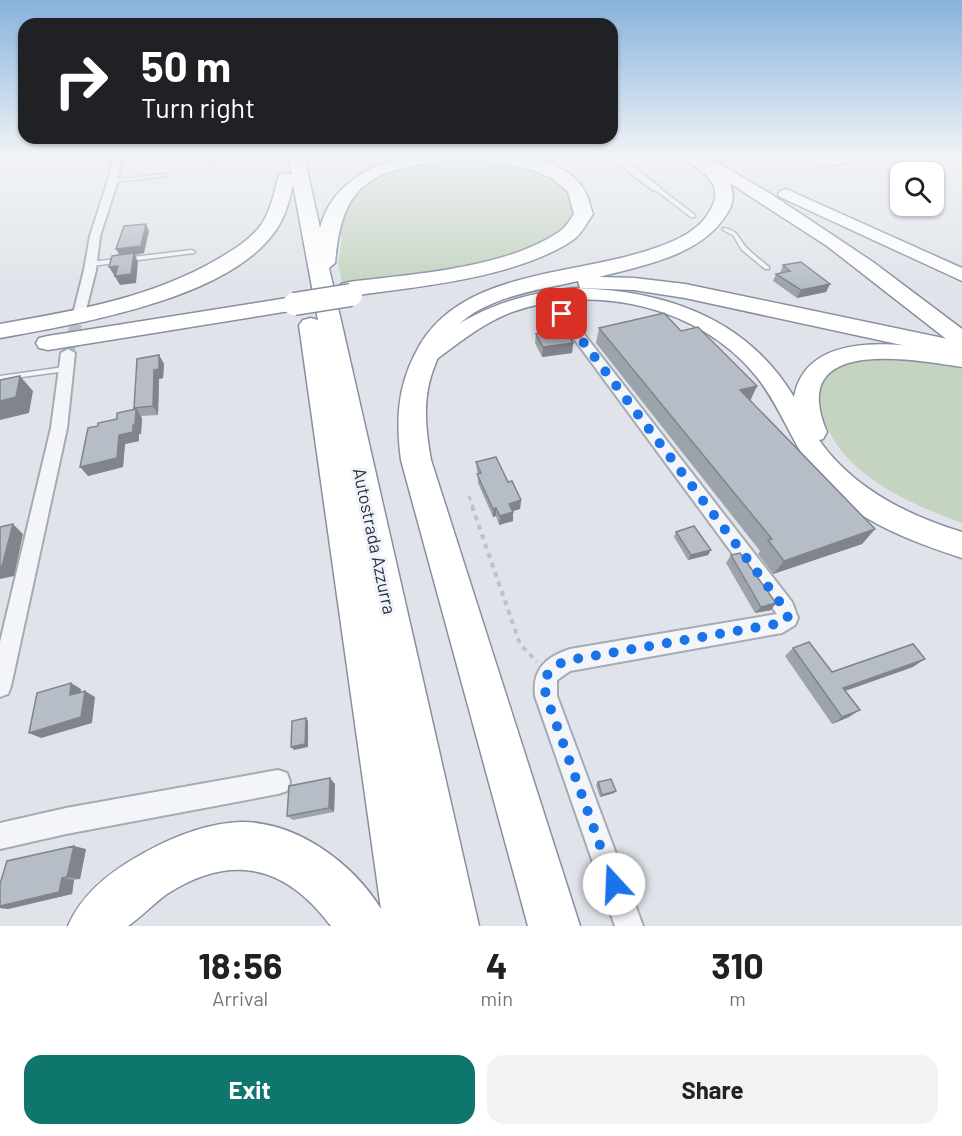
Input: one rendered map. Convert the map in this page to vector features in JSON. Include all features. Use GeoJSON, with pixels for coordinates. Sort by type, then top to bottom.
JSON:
{"type":"FeatureCollection","features":[{"type":"Feature","properties":{"kind":"highway"},"geometry":{"type":"LineString","coordinates":[[0,344],[70,319],[119,308],[164,293],[221,266],[251,247],[268,229],[278,210],[280,199]]}},
{"type":"Feature","properties":{"kind":"highway","name":"Autostrada Azzurra"},"geometry":{"type":"LineString","coordinates":[[294,199],[409,926]]}},
{"type":"Feature","properties":{"kind":"highway","name":"Autostrada Azzurra"},"geometry":{"type":"LineString","coordinates":[[297,199],[322,294],[453,926]]}},
{"type":"Feature","properties":{"kind":"highway"},"geometry":{"type":"LineString","coordinates":[[322,294],[333,215],[344,199]]}},
{"type":"Feature","properties":{"kind":"highway"},"geometry":{"type":"LineString","coordinates":[[0,344],[322,294],[510,261],[553,246],[574,230],[582,214],[580,199]]}},
{"type":"Feature","properties":{"kind":"highway"},"geometry":{"type":"LineString","coordinates":[[0,344],[62,352],[322,294],[483,274],[524,266],[561,252],[581,240],[594,222],[596,206],[593,199]]}},
{"type":"Feature","properties":{"kind":"highway"},"geometry":{"type":"LineString","coordinates":[[426,356],[478,320],[509,306],[589,285],[687,244],[710,227],[723,204],[723,199]]}},
{"type":"Feature","properties":{"kind":"highway"},"geometry":{"type":"LineString","coordinates":[[766,199],[805,223],[911,299],[962,340]]}},
{"type":"Feature","properties":{"kind":"highway"},"geometry":{"type":"LineString","coordinates":[[778,199],[899,279],[962,326]]}},
{"type":"Feature","properties":{"kind":"highway"},"geometry":{"type":"LineString","coordinates":[[802,199],[962,275]]}},
{"type":"Feature","properties":{"kind":"highway"},"geometry":{"type":"LineString","coordinates":[[554,926],[416,460],[411,431],[413,389],[430,343],[440,330],[472,305],[506,291],[634,284],[686,291],[962,350]]}},
{"type":"Feature","properties":{"kind":"highway"},"geometry":{"type":"LineString","coordinates":[[589,285],[667,307],[694,318],[725,337],[746,352],[777,386],[811,449],[838,480],[870,504],[900,521],[925,533],[962,545]]}},
{"type":"Feature","properties":{"kind":"highway"},"geometry":{"type":"LineString","coordinates":[[426,356],[452,329],[487,309],[517,298],[589,285],[640,289],[693,298],[962,359]]}},
{"type":"Feature","properties":{"kind":"highway"},"geometry":{"type":"LineString","coordinates":[[962,359],[894,351],[862,352],[838,358],[819,369],[813,376],[805,404],[813,432],[831,458],[844,471],[870,491],[909,514],[962,533]]}},
{"type":"Feature","properties":{"kind":"highway"},"geometry":{"type":"LineString","coordinates":[[94,926],[122,897],[148,877],[176,861],[238,847],[268,849],[309,870],[337,892],[362,926]]}},
{"type":"Feature","properties":{"kind":"street"},"geometry":{"type":"LineString","coordinates":[[80,310],[95,236],[107,199]]}},
{"type":"Feature","properties":{"kind":"street"},"geometry":{"type":"LineString","coordinates":[[562,314],[785,609],[788,618],[782,623],[570,660],[556,664],[547,672],[544,683],[546,696],[629,926]]}},
{"type":"Feature","properties":{"kind":"street"},"geometry":{"type":"LineString","coordinates":[[0,686],[59,428],[62,352]]}},
{"type":"Feature","properties":{"kind":"street"},"geometry":{"type":"LineString","coordinates":[[0,836],[66,821],[278,782]]}},
{"type":"Feature","properties":{"kind":"lane"},"geometry":{"type":"LineString","coordinates":[[671,199],[693,216]]}},
{"type":"Feature","properties":{"kind":"lane"},"geometry":{"type":"LineString","coordinates":[[725,229],[735,234],[744,249],[767,268]]}},
{"type":"Feature","properties":{"kind":"lane"},"geometry":{"type":"LineString","coordinates":[[91,264],[192,252]]}},
{"type":"Feature","properties":{"kind":"lane"},"geometry":{"type":"LineString","coordinates":[[0,378],[62,352]]}},
{"type":"Feature","properties":{"kind":"path"},"geometry":{"type":"LineString","coordinates":[[469,496],[520,644],[547,672]]}},
{"type":"Feature","properties":{"kind":"green space"},"geometry":{"type":"Polygon","coordinates":[[[353,199],[574,199],[577,208],[564,232],[546,244],[521,254],[426,274],[343,286],[338,263],[342,238],[339,227],[349,203],[353,199]]]}},
{"type":"Feature","properties":{"kind":"green space"},"geometry":{"type":"Polygon","coordinates":[[[910,354],[962,369],[962,523],[916,504],[873,480],[838,446],[826,424],[819,394],[824,378],[832,369],[847,361],[910,354]]]}},
{"type":"Feature","properties":{"kind":"building"},"geometry":{"type":"Polygon","coordinates":[[[146,224],[141,246],[116,249],[124,226],[146,224]]]}},
{"type":"Feature","properties":{"kind":"building"},"geometry":{"type":"Polygon","coordinates":[[[134,253],[131,274],[115,276],[118,266],[109,267],[112,256],[134,253]]]}},
{"type":"Feature","properties":{"kind":"building"},"geometry":{"type":"Polygon","coordinates":[[[801,262],[830,284],[801,290],[776,274],[790,271],[783,265],[801,262]]]}},
{"type":"Feature","properties":{"kind":"building"},"geometry":{"type":"Polygon","coordinates":[[[664,313],[681,331],[698,327],[757,386],[740,390],[875,529],[784,561],[768,540],[772,539],[599,328],[664,313]]]}},
{"type":"Feature","properties":{"kind":"building"},"geometry":{"type":"Polygon","coordinates":[[[567,331],[573,343],[543,347],[536,334],[567,331]]]}},
{"type":"Feature","properties":{"kind":"building"},"geometry":{"type":"Polygon","coordinates":[[[159,355],[159,369],[154,370],[153,406],[134,408],[137,359],[159,355]]]}},
{"type":"Feature","properties":{"kind":"building"},"geometry":{"type":"Polygon","coordinates":[[[20,376],[16,397],[0,401],[0,380],[20,376]]]}},
{"type":"Feature","properties":{"kind":"building"},"geometry":{"type":"Polygon","coordinates":[[[136,409],[133,432],[119,435],[117,458],[80,467],[88,428],[98,426],[98,423],[117,419],[117,413],[136,409]]]}},
{"type":"Feature","properties":{"kind":"building"},"geometry":{"type":"Polygon","coordinates":[[[496,457],[508,482],[512,481],[521,500],[509,504],[513,512],[500,516],[496,508],[493,509],[477,474],[481,473],[476,462],[496,457]]]}},
{"type":"Feature","properties":{"kind":"building"},"geometry":{"type":"Polygon","coordinates":[[[13,524],[2,566],[0,567],[0,527],[13,524]]]}},
{"type":"Feature","properties":{"kind":"building"},"geometry":{"type":"Polygon","coordinates":[[[694,526],[711,550],[691,555],[676,532],[694,526]]]}},
{"type":"Feature","properties":{"kind":"building"},"geometry":{"type":"Polygon","coordinates":[[[740,553],[776,603],[761,607],[731,555],[740,553]]]}},
{"type":"Feature","properties":{"kind":"building"},"geometry":{"type":"Polygon","coordinates":[[[809,642],[832,672],[913,644],[925,659],[843,688],[860,710],[842,717],[793,648],[809,642]]]}},
{"type":"Feature","properties":{"kind":"building"},"geometry":{"type":"Polygon","coordinates":[[[71,683],[70,695],[85,691],[81,717],[29,733],[37,693],[71,683]]]}},
{"type":"Feature","properties":{"kind":"building"},"geometry":{"type":"Polygon","coordinates":[[[306,718],[305,744],[291,747],[292,721],[306,718]]]}},
{"type":"Feature","properties":{"kind":"building"},"geometry":{"type":"Polygon","coordinates":[[[330,778],[329,808],[287,816],[289,786],[330,778]]]}},
{"type":"Feature","properties":{"kind":"building"},"geometry":{"type":"Polygon","coordinates":[[[611,779],[616,791],[602,795],[598,782],[611,779]]]}},
{"type":"Feature","properties":{"kind":"building"},"geometry":{"type":"Polygon","coordinates":[[[74,846],[67,877],[62,878],[59,892],[0,906],[0,884],[7,861],[74,846]]]}},
{"type":"Feature","properties":{"kind":"tunnel"},"geometry":{"type":"LineString","coordinates":[[68,353],[80,310]]}},
{"type":"Feature","properties":{"kind":"route"},"geometry":{"type":"LineString","coordinates":[[562,314],[785,609],[788,618],[782,623],[570,660],[556,664],[547,672],[544,683],[546,696],[614,884]]}}]}
